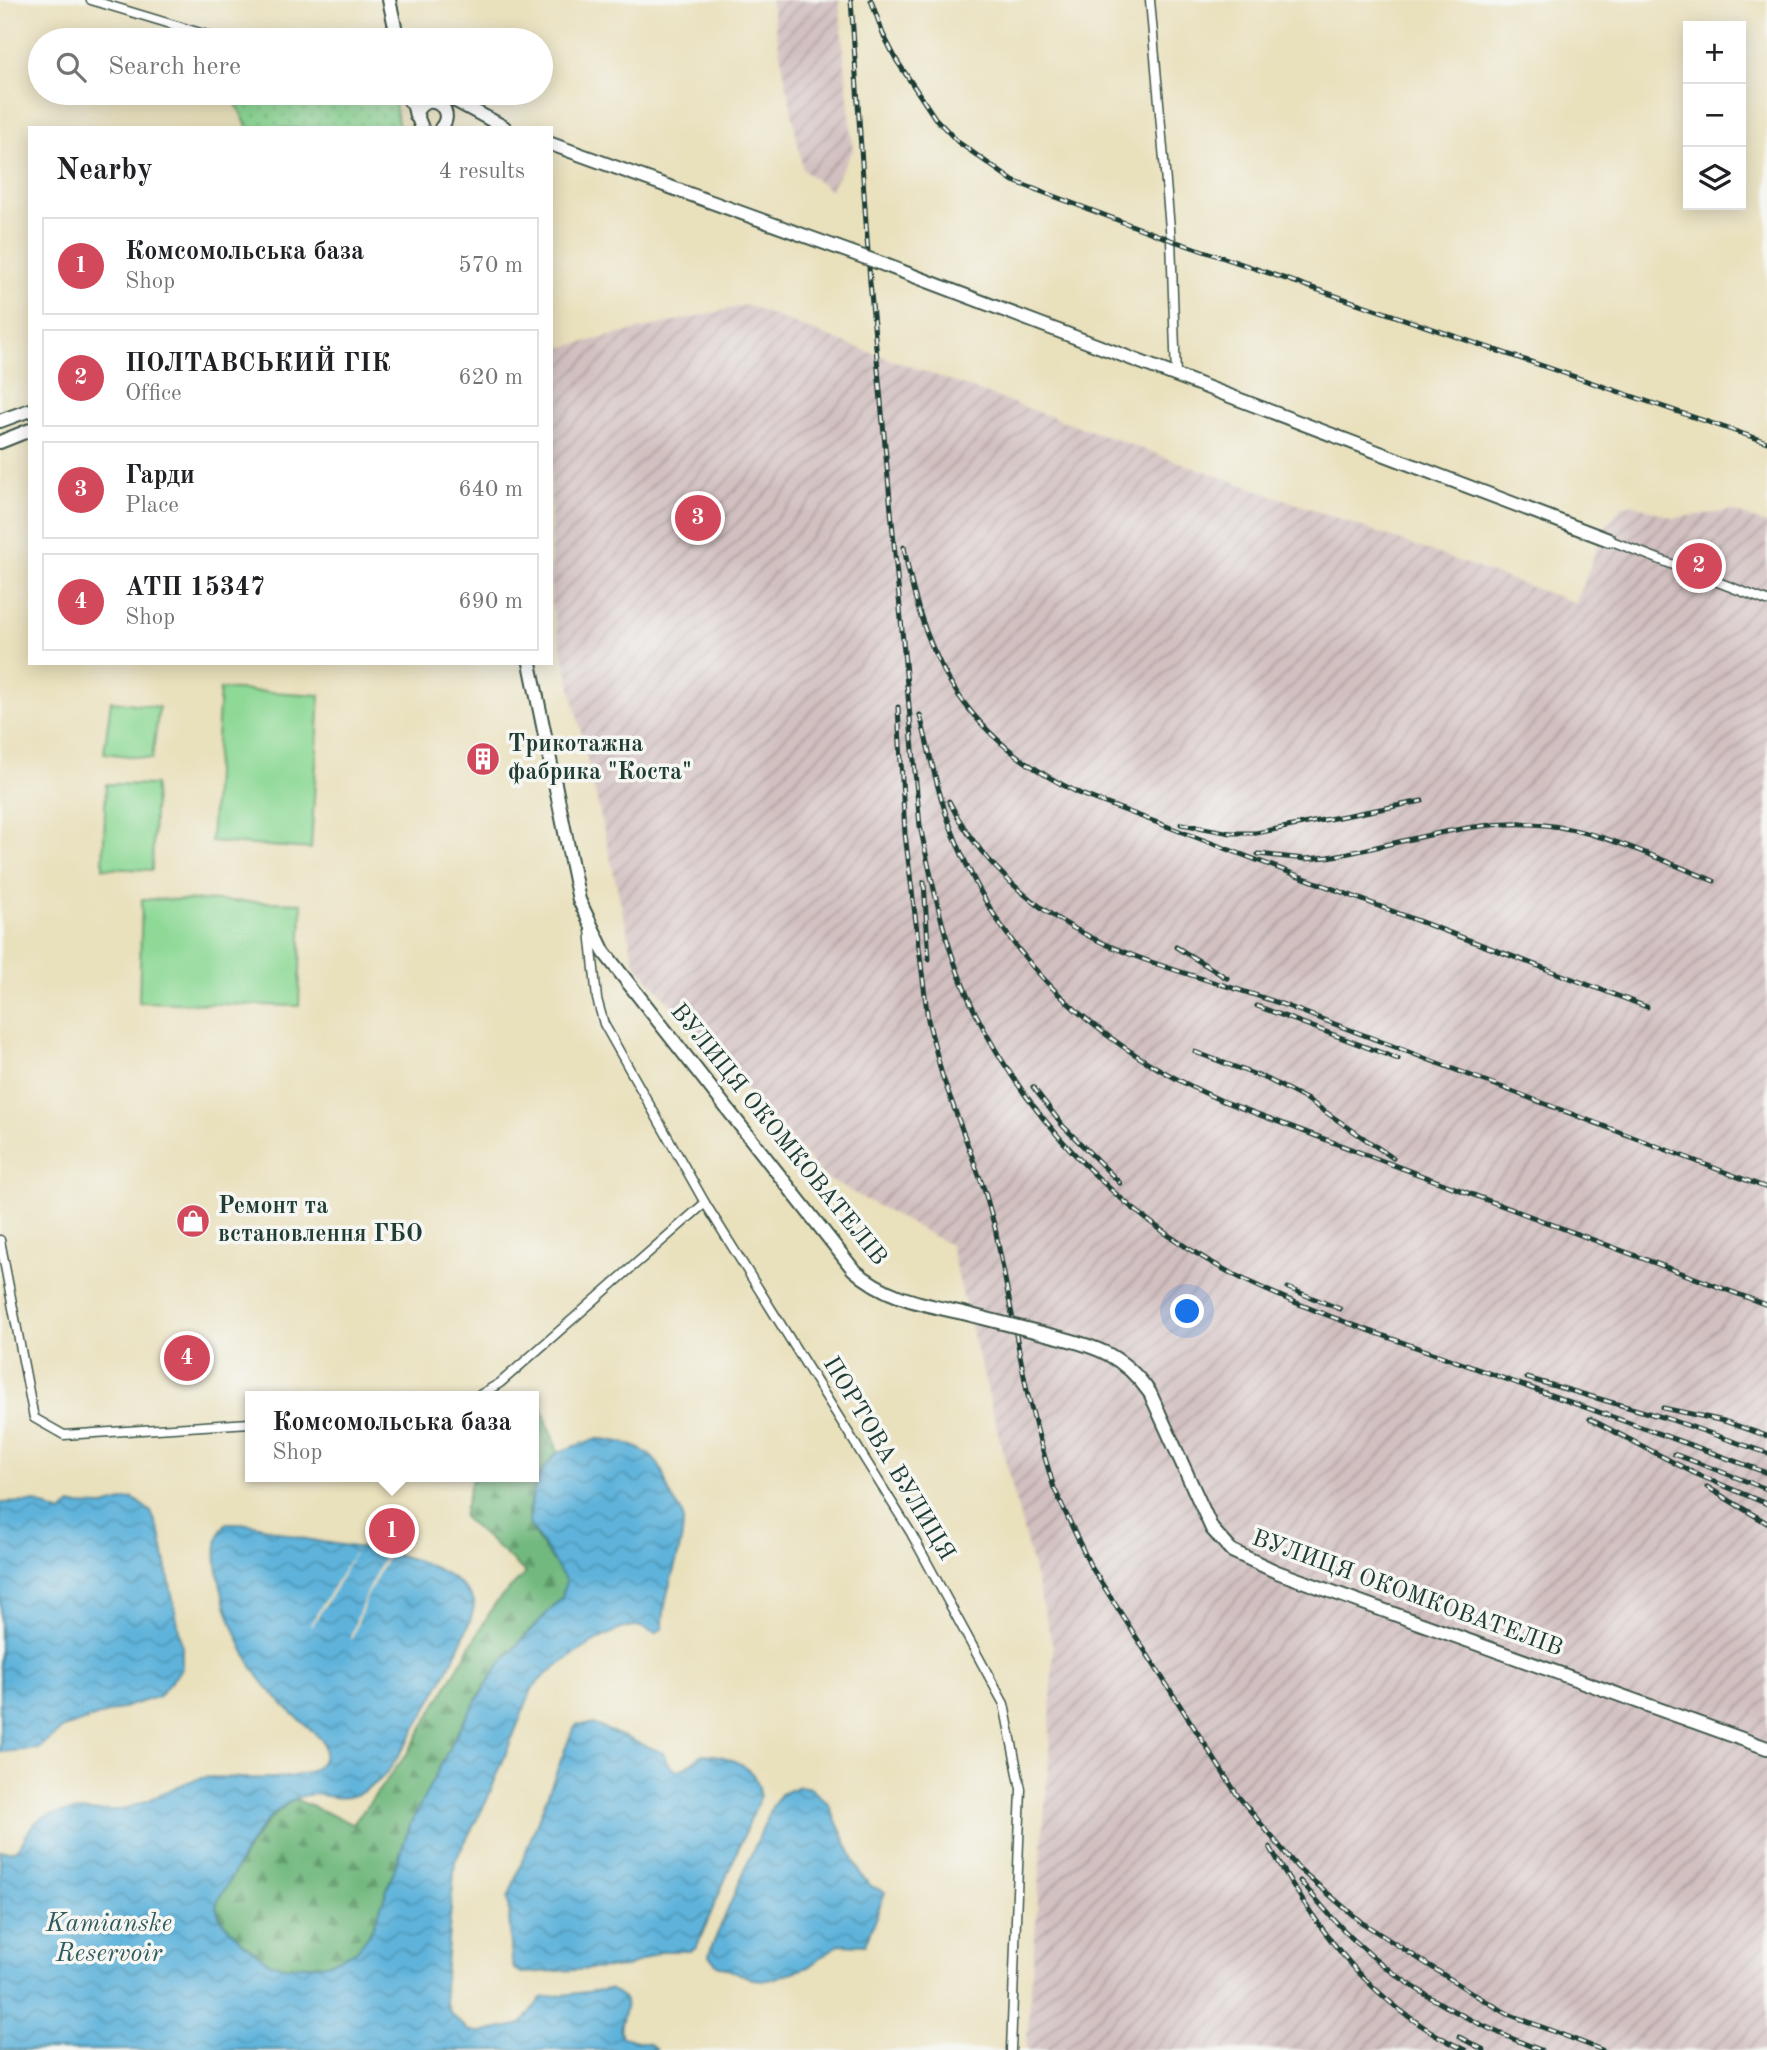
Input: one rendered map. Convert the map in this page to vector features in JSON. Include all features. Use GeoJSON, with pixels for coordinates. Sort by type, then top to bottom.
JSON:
{"type":"FeatureCollection","features":[{"type":"Feature","properties":{"kind":"street"},"geometry":{"type":"LineString","coordinates":[[91,0],[184,28]]}},
{"type":"Feature","properties":{"kind":"street"},"geometry":{"type":"LineString","coordinates":[[389,0],[396,28]]}},
{"type":"Feature","properties":{"kind":"street"},"geometry":{"type":"LineString","coordinates":[[1150,0],[1171,240],[1176,376]]}},
{"type":"Feature","properties":{"kind":"street"},"geometry":{"type":"LineString","coordinates":[[393,16],[398,28]]}},
{"type":"Feature","properties":{"kind":"street"},"geometry":{"type":"LineString","coordinates":[[412,105],[418,122]]}},
{"type":"Feature","properties":{"kind":"street"},"geometry":{"type":"LineString","coordinates":[[418,122],[418,108],[423,105]]}},
{"type":"Feature","properties":{"kind":"street"},"geometry":{"type":"LineString","coordinates":[[441,105],[446,111],[443,126]]}},
{"type":"Feature","properties":{"kind":"street"},"geometry":{"type":"LineString","coordinates":[[453,105],[504,126]]}},
{"type":"Feature","properties":{"kind":"street"},"geometry":{"type":"LineString","coordinates":[[553,145],[859,255],[1767,601]]}},
{"type":"Feature","properties":{"kind":"street"},"geometry":{"type":"LineString","coordinates":[[0,421],[28,411]]}},
{"type":"Feature","properties":{"kind":"street"},"geometry":{"type":"LineString","coordinates":[[0,442],[28,431]]}},
{"type":"Feature","properties":{"kind":"street","name":"ПОРТОВА ВУЛИЦЯ"},"geometry":{"type":"LineString","coordinates":[[530,665],[572,873],[590,927],[597,999],[604,1024],[705,1203],[911,1533],[1004,1704],[1021,1788],[1011,2050]]}},
{"type":"Feature","properties":{"kind":"street","name":"ПОРТОВА ВУЛИЦЯ"},"geometry":{"type":"LineString","coordinates":[[590,927],[622,975]]}},
{"type":"Feature","properties":{"kind":"street","name":"ВУЛИЦЯ ОКОМКОВАТЕЛІВ"},"geometry":{"type":"LineString","coordinates":[[622,975],[853,1269],[867,1282],[899,1298],[1099,1348],[1121,1360],[1137,1375],[1150,1393],[1212,1530],[1232,1551],[1290,1577],[1767,1748]]}},
{"type":"Feature","properties":{"kind":"street"},"geometry":{"type":"LineString","coordinates":[[486,1391],[500,1383],[705,1203]]}},
{"type":"Feature","properties":{"kind":"street"},"geometry":{"type":"LineString","coordinates":[[0,1240],[34,1418],[64,1435],[245,1423]]}},
{"type":"Feature","properties":{"kind":"shaded area"},"geometry":{"type":"Polygon","coordinates":[[[770,0],[839,0],[853,150],[830,190],[803,170],[770,0]]]}},
{"type":"Feature","properties":{"kind":"shaded area"},"geometry":{"type":"Polygon","coordinates":[[[746,305],[850,345],[1576,603],[1605,527],[1623,505],[1632,504],[1674,518],[1731,511],[1767,524],[1767,2050],[1026,2050],[1049,1757],[1053,1646],[950,1245],[824,1177],[635,964],[553,612],[553,350],[746,305]]]}},
{"type":"Feature","properties":{"kind":"green space"},"geometry":{"type":"Polygon","coordinates":[[[237,105],[395,105],[399,126],[247,126],[237,105]]]}},
{"type":"Feature","properties":{"kind":"green space"},"geometry":{"type":"Polygon","coordinates":[[[220,689],[320,695],[311,849],[211,842],[220,689]]]}},
{"type":"Feature","properties":{"kind":"green space"},"geometry":{"type":"Polygon","coordinates":[[[111,701],[159,707],[152,759],[104,753],[111,701]]]}},
{"type":"Feature","properties":{"kind":"green space"},"geometry":{"type":"Polygon","coordinates":[[[106,784],[155,785],[152,870],[103,868],[106,784]]]}},
{"type":"Feature","properties":{"kind":"green space"},"geometry":{"type":"Polygon","coordinates":[[[142,899],[302,903],[299,1006],[139,1002],[142,899]]]}},
{"type":"Feature","properties":{"kind":"green space"},"geometry":{"type":"Polygon","coordinates":[[[539,1400],[558,1452],[539,1478],[539,1400]]]}},
{"type":"Feature","properties":{"kind":"green space"},"geometry":{"type":"Polygon","coordinates":[[[471,1482],[537,1482],[531,1499],[530,1521],[536,1537],[566,1581],[562,1597],[512,1650],[483,1688],[411,1823],[368,1936],[356,1951],[327,1964],[286,1967],[271,1964],[240,1940],[220,1918],[216,1907],[243,1857],[270,1819],[295,1799],[353,1824],[409,1751],[496,1602],[526,1573],[463,1517],[471,1482]]]}},
{"type":"Feature","properties":{"kind":"water","name":"Kamianske Reservoir"},"geometry":{"type":"Polygon","coordinates":[[[595,1439],[612,1440],[646,1452],[664,1475],[668,1490],[682,1515],[682,1536],[666,1600],[663,1628],[656,1633],[635,1626],[611,1633],[564,1661],[532,1689],[487,1800],[455,1861],[445,2001],[450,2013],[469,2031],[479,2033],[522,2024],[541,1998],[609,1989],[619,1994],[626,2005],[620,2030],[622,2037],[649,2044],[656,2050],[0,2050],[0,1851],[15,1849],[35,1822],[51,1815],[122,1809],[202,1778],[277,1778],[298,1775],[314,1769],[323,1758],[323,1741],[270,1690],[255,1671],[239,1640],[218,1574],[219,1536],[227,1523],[259,1526],[295,1537],[373,1550],[420,1562],[441,1571],[460,1584],[474,1601],[472,1614],[453,1660],[409,1739],[385,1775],[358,1794],[338,1797],[312,1794],[291,1801],[278,1810],[252,1840],[219,1898],[216,1907],[220,1918],[240,1940],[271,1964],[286,1967],[327,1964],[356,1951],[368,1936],[411,1823],[461,1725],[500,1664],[562,1597],[566,1581],[529,1523],[533,1492],[542,1470],[558,1452],[595,1439]]]}},
{"type":"Feature","properties":{"kind":"water"},"geometry":{"type":"Polygon","coordinates":[[[133,1498],[151,1512],[160,1533],[182,1645],[182,1668],[159,1696],[63,1728],[38,1749],[0,1752],[0,1503],[34,1502],[61,1513],[71,1505],[104,1506],[133,1498]]]}},
{"type":"Feature","properties":{"kind":"water"},"geometry":{"type":"Polygon","coordinates":[[[578,1724],[593,1724],[663,1753],[667,1763],[675,1770],[685,1768],[702,1754],[732,1760],[741,1764],[755,1777],[760,1797],[697,1946],[690,1951],[662,1951],[627,1967],[521,1973],[514,1969],[512,1961],[508,1898],[573,1729],[578,1724]]]}},
{"type":"Feature","properties":{"kind":"water"},"geometry":{"type":"Polygon","coordinates":[[[800,1786],[810,1788],[828,1803],[861,1875],[871,1886],[885,1892],[865,1945],[839,1944],[808,1967],[769,1980],[753,1979],[717,1965],[709,1956],[771,1809],[780,1794],[800,1786]]]}},
{"type":"Feature","properties":{"kind":"pier"},"geometry":{"type":"Polygon","coordinates":[[[358,1546],[335,1589],[312,1626],[310,1625],[358,1546]]]}},
{"type":"Feature","properties":{"kind":"pier"},"geometry":{"type":"Polygon","coordinates":[[[387,1552],[390,1553],[369,1591],[352,1639],[350,1638],[367,1590],[387,1552]]]}},
{"type":"Feature","properties":{"kind":"railway"},"geometry":{"type":"LineString","coordinates":[[851,0],[870,282],[920,826],[930,874],[956,967],[975,1012],[997,1052],[1050,1127],[1114,1193],[1150,1222],[1227,1271],[1334,1318],[1767,1473]]}},
{"type":"Feature","properties":{"kind":"railway"},"geometry":{"type":"LineString","coordinates":[[871,0],[883,34],[897,61],[935,118],[958,142],[1013,181],[1171,240],[1767,442]]}},
{"type":"Feature","properties":{"kind":"railway"},"geometry":{"type":"LineString","coordinates":[[904,547],[924,628],[958,695],[981,724],[1009,750],[1042,773],[1081,794],[1647,1007]]}},
{"type":"Feature","properties":{"kind":"railway"},"geometry":{"type":"LineString","coordinates":[[898,707],[905,834],[928,1020],[942,1075],[985,1192],[995,1228],[1028,1396],[1040,1441],[1054,1488],[1090,1565],[1238,1796],[1297,1867],[1361,1922],[1477,1996],[1508,2014],[1602,2050]]}},
{"type":"Feature","properties":{"kind":"railway"},"geometry":{"type":"LineString","coordinates":[[920,715],[953,833],[974,879],[998,921],[1027,960],[1059,994],[1094,1025],[1133,1053],[1220,1100],[1767,1305]]}},
{"type":"Feature","properties":{"kind":"railway"},"geometry":{"type":"LineString","coordinates":[[949,801],[969,835],[1009,881],[1039,906],[1082,933],[1139,958],[1287,1006],[1767,1188]]}},
{"type":"Feature","properties":{"kind":"railway"},"geometry":{"type":"LineString","coordinates":[[1181,824],[1231,833],[1256,833],[1422,801]]}},
{"type":"Feature","properties":{"kind":"railway"},"geometry":{"type":"LineString","coordinates":[[1258,854],[1305,859],[1328,857],[1472,827],[1530,824],[1599,836],[1714,881]]}},
{"type":"Feature","properties":{"kind":"railway"},"geometry":{"type":"LineString","coordinates":[[924,882],[929,959]]}},
{"type":"Feature","properties":{"kind":"railway"},"geometry":{"type":"LineString","coordinates":[[1176,947],[1227,978]]}},
{"type":"Feature","properties":{"kind":"railway"},"geometry":{"type":"LineString","coordinates":[[1257,1006],[1398,1059]]}},
{"type":"Feature","properties":{"kind":"railway"},"geometry":{"type":"LineString","coordinates":[[1195,1052],[1267,1079],[1308,1100],[1393,1158]]}},
{"type":"Feature","properties":{"kind":"railway"},"geometry":{"type":"LineString","coordinates":[[1033,1087],[1063,1126],[1120,1183]]}},
{"type":"Feature","properties":{"kind":"railway"},"geometry":{"type":"LineString","coordinates":[[1288,1288],[1340,1309]]}},
{"type":"Feature","properties":{"kind":"railway"},"geometry":{"type":"LineString","coordinates":[[1527,1378],[1669,1419],[1767,1453]]}},
{"type":"Feature","properties":{"kind":"railway"},"geometry":{"type":"LineString","coordinates":[[1663,1408],[1724,1421],[1767,1436]]}},
{"type":"Feature","properties":{"kind":"railway"},"geometry":{"type":"LineString","coordinates":[[1590,1419],[1694,1473],[1767,1504]]}},
{"type":"Feature","properties":{"kind":"railway"},"geometry":{"type":"LineString","coordinates":[[1674,1454],[1767,1489]]}},
{"type":"Feature","properties":{"kind":"railway"},"geometry":{"type":"LineString","coordinates":[[1707,1487],[1767,1523]]}},
{"type":"Feature","properties":{"kind":"railway"},"geometry":{"type":"LineString","coordinates":[[1270,1847],[1308,1909],[1351,1965],[1403,2012],[1465,2050]]}},
{"type":"Feature","properties":{"kind":"railway"},"geometry":{"type":"LineString","coordinates":[[1300,1881],[1348,1934],[1397,1975],[1466,2017],[1541,2050]]}},
{"type":"Feature","properties":{"kind":"railway"},"geometry":{"type":"LineString","coordinates":[[1459,2037],[1484,2050]]}},
{"type":"Feature","properties":{"kind":"place","name":"Гарди"},"geometry":{"type":"Point","coordinates":[698,518]}},
{"type":"Feature","properties":{"kind":"place","name":"ПОЛТАВСЬКИЙ ГІК"},"geometry":{"type":"Point","coordinates":[1699,566]}},
{"type":"Feature","properties":{"kind":"place","name":"Трикотажна фабрика \"Коста\""},"geometry":{"type":"Point","coordinates":[483,759]}},
{"type":"Feature","properties":{"kind":"place","name":"Ремонт та встановлення ГБО"},"geometry":{"type":"Point","coordinates":[193,1221]}},
{"type":"Feature","properties":{"kind":"place","name":"АТП 15347"},"geometry":{"type":"Point","coordinates":[187,1358]}},
{"type":"Feature","properties":{"kind":"place","name":"Комсомольська база"},"geometry":{"type":"Point","coordinates":[392,1531]}}]}
